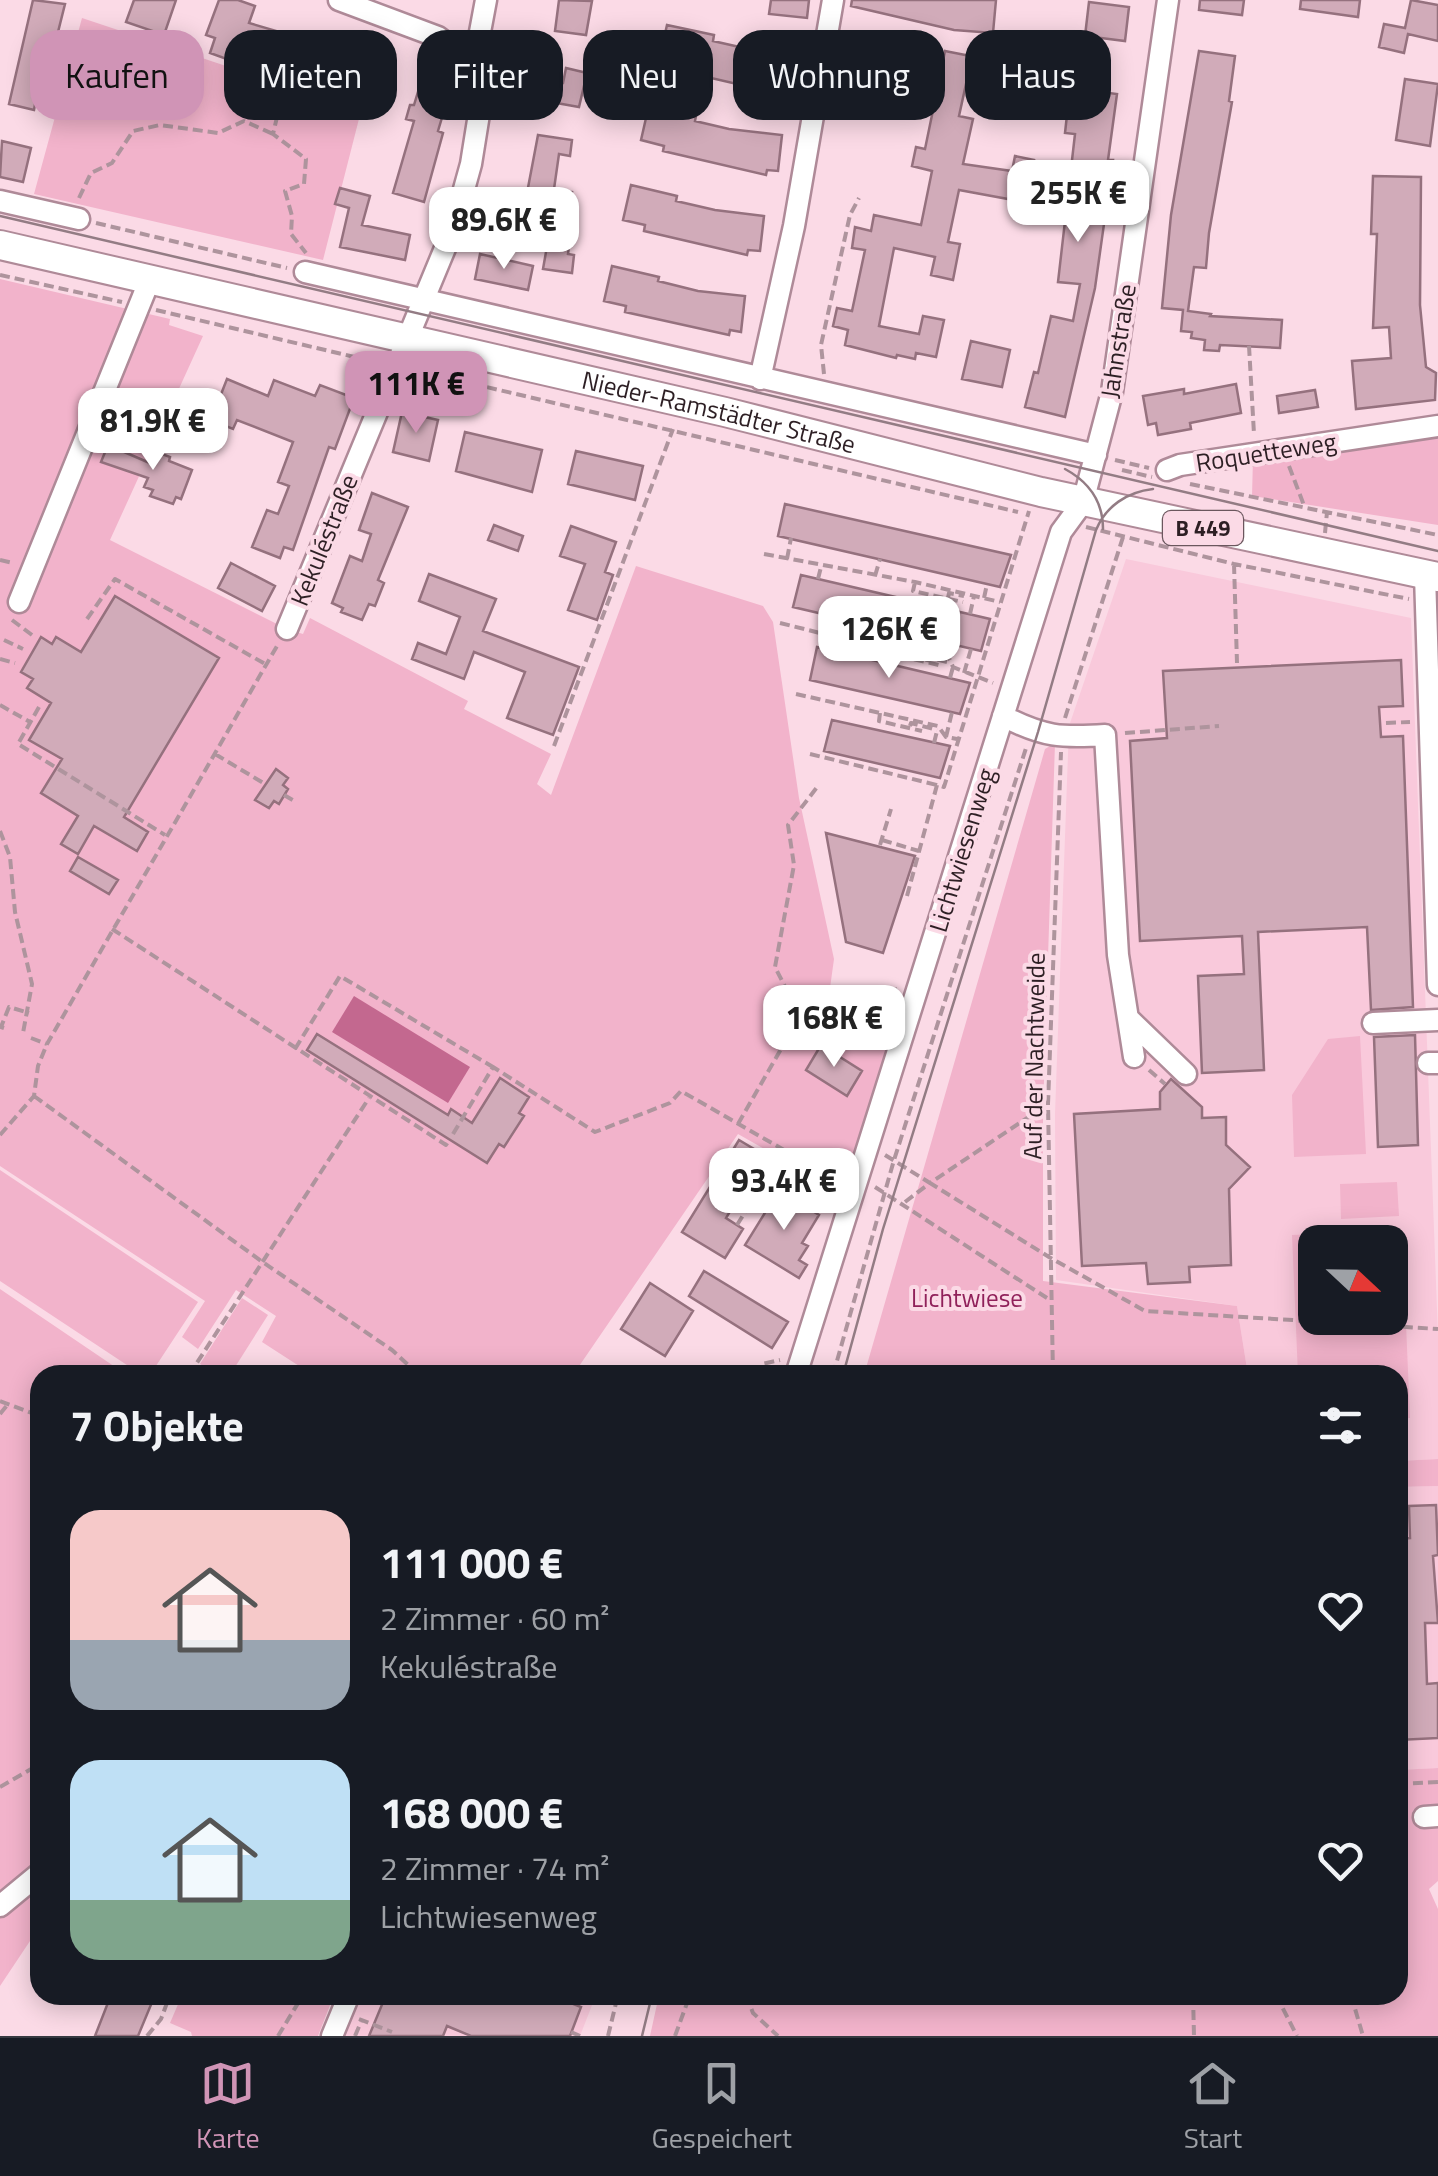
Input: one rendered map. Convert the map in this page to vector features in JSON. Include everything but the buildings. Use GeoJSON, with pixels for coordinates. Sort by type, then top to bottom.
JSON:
{"type":"FeatureCollection","features":[{"type":"Feature","properties":{"kind":"main road","name":"Nieder-Ramstädter Straße"},"geometry":{"type":"LineString","coordinates":[[0,244],[733,414],[1078,513],[1430,585]]}},
{"type":"Feature","properties":{"kind":"street"},"geometry":{"type":"LineString","coordinates":[[339,0],[419,30]]}},
{"type":"Feature","properties":{"kind":"street","name":"Kekuléstraße"},"geometry":{"type":"LineString","coordinates":[[480,30],[486,0]]}},
{"type":"Feature","properties":{"kind":"street"},"geometry":{"type":"LineString","coordinates":[[760,379],[794,226],[833,0]]}},
{"type":"Feature","properties":{"kind":"street","name":"Jahnstraße"},"geometry":{"type":"LineString","coordinates":[[1078,513],[1112,392],[1168,0]]}},
{"type":"Feature","properties":{"kind":"street","name":"Kekuléstraße"},"geometry":{"type":"LineString","coordinates":[[287,629],[453,229],[478,120]]}},
{"type":"Feature","properties":{"kind":"street"},"geometry":{"type":"LineString","coordinates":[[0,201],[79,219]]}},
{"type":"Feature","properties":{"kind":"street","name":"Nieder-Ramstädter Straße"},"geometry":{"type":"LineString","coordinates":[[305,272],[1096,455]]}},
{"type":"Feature","properties":{"kind":"street"},"geometry":{"type":"LineString","coordinates":[[16,615],[150,279]]}},
{"type":"Feature","properties":{"kind":"street","name":"Roquetteweg"},"geometry":{"type":"LineString","coordinates":[[1167,470],[1438,426]]}},
{"type":"Feature","properties":{"kind":"street","name":"Lichtwiesenweg"},"geometry":{"type":"LineString","coordinates":[[799,1365],[1061,532],[1078,513]]}},
{"type":"Feature","properties":{"kind":"street"},"geometry":{"type":"LineString","coordinates":[[1430,585],[1438,984]]}},
{"type":"Feature","properties":{"kind":"street"},"geometry":{"type":"LineString","coordinates":[[1004,716],[1031,731],[1061,738],[1106,734],[1118,955],[1134,1057]]}},
{"type":"Feature","properties":{"kind":"street"},"geometry":{"type":"LineString","coordinates":[[1128,1018],[1186,1074]]}},
{"type":"Feature","properties":{"kind":"street"},"geometry":{"type":"LineString","coordinates":[[1373,1023],[1432,1021]]}},
{"type":"Feature","properties":{"kind":"street"},"geometry":{"type":"LineString","coordinates":[[0,1906],[30,1881]]}},
{"type":"Feature","properties":{"kind":"street"},"geometry":{"type":"LineString","coordinates":[[332,2036],[351,2009]]}},
{"type":"Feature","properties":{"kind":"path"},"geometry":{"type":"LineString","coordinates":[[273,134],[276,120]]}},
{"type":"Feature","properties":{"kind":"path"},"geometry":{"type":"LineString","coordinates":[[304,250],[291,234],[292,216],[285,191],[304,184],[306,159],[273,134],[244,121],[218,133],[160,126],[132,132],[112,163],[92,173],[78,202],[79,219],[305,272]]}},
{"type":"Feature","properties":{"kind":"path"},"geometry":{"type":"LineString","coordinates":[[826,394],[821,345],[850,215],[859,198]]}},
{"type":"Feature","properties":{"kind":"path"},"geometry":{"type":"LineString","coordinates":[[0,275],[1038,516]]}},
{"type":"Feature","properties":{"kind":"path"},"geometry":{"type":"LineString","coordinates":[[1249,346],[1256,454]]}},
{"type":"Feature","properties":{"kind":"path"},"geometry":{"type":"LineString","coordinates":[[554,746],[673,429]]}},
{"type":"Feature","properties":{"kind":"path"},"geometry":{"type":"LineString","coordinates":[[1283,450],[1305,508]]}},
{"type":"Feature","properties":{"kind":"path","name":"Roquetteweg"},"geometry":{"type":"LineString","coordinates":[[1096,455],[1167,470]]}},
{"type":"Feature","properties":{"kind":"path"},"geometry":{"type":"LineString","coordinates":[[1234,495],[1438,535]]}},
{"type":"Feature","properties":{"kind":"path"},"geometry":{"type":"LineString","coordinates":[[1325,540],[1326,512]]}},
{"type":"Feature","properties":{"kind":"path"},"geometry":{"type":"LineString","coordinates":[[1078,513],[1123,537],[1234,564],[1430,585]]}},
{"type":"Feature","properties":{"kind":"path"},"geometry":{"type":"LineString","coordinates":[[810,754],[847,760],[944,787],[1028,514]]}},
{"type":"Feature","properties":{"kind":"path","name":"Auf der Nachtweide"},"geometry":{"type":"LineString","coordinates":[[1052,1365],[1048,1104],[1061,738],[1068,705],[1123,537]]}},
{"type":"Feature","properties":{"kind":"path"},"geometry":{"type":"LineString","coordinates":[[787,560],[791,538]]}},
{"type":"Feature","properties":{"kind":"path"},"geometry":{"type":"LineString","coordinates":[[764,554],[916,582],[974,597]]}},
{"type":"Feature","properties":{"kind":"path"},"geometry":{"type":"LineString","coordinates":[[875,576],[880,559]]}},
{"type":"Feature","properties":{"kind":"path"},"geometry":{"type":"LineString","coordinates":[[1234,564],[1238,664]]}},
{"type":"Feature","properties":{"kind":"path"},"geometry":{"type":"LineString","coordinates":[[818,579],[821,567]]}},
{"type":"Feature","properties":{"kind":"path"},"geometry":{"type":"LineString","coordinates":[[87,619],[115,579],[266,665]]}},
{"type":"Feature","properties":{"kind":"path"},"geometry":{"type":"LineString","coordinates":[[916,582],[914,591],[963,602]]}},
{"type":"Feature","properties":{"kind":"path"},"geometry":{"type":"LineString","coordinates":[[984,598],[987,584]]}},
{"type":"Feature","properties":{"kind":"path"},"geometry":{"type":"LineString","coordinates":[[948,598],[949,593],[1000,602]]}},
{"type":"Feature","properties":{"kind":"path"},"geometry":{"type":"LineString","coordinates":[[970,614],[974,597]]}},
{"type":"Feature","properties":{"kind":"path"},"geometry":{"type":"LineString","coordinates":[[16,615],[30,634]]}},
{"type":"Feature","properties":{"kind":"path"},"geometry":{"type":"LineString","coordinates":[[780,624],[949,658],[950,678]]}},
{"type":"Feature","properties":{"kind":"path"},"geometry":{"type":"LineString","coordinates":[[0,1135],[34,1096],[38,1066],[47,1044],[287,629]]}},
{"type":"Feature","properties":{"kind":"path"},"geometry":{"type":"LineString","coordinates":[[6,641],[21,648]]}},
{"type":"Feature","properties":{"kind":"path"},"geometry":{"type":"LineString","coordinates":[[850,654],[852,641]]}},
{"type":"Feature","properties":{"kind":"path"},"geometry":{"type":"LineString","coordinates":[[894,647],[892,654],[926,662],[928,656],[977,678]]}},
{"type":"Feature","properties":{"kind":"path"},"geometry":{"type":"LineString","coordinates":[[964,674],[971,649]]}},
{"type":"Feature","properties":{"kind":"path"},"geometry":{"type":"LineString","coordinates":[[1,659],[13,663]]}},
{"type":"Feature","properties":{"kind":"path"},"geometry":{"type":"LineString","coordinates":[[796,694],[938,728],[958,740]]}},
{"type":"Feature","properties":{"kind":"path"},"geometry":{"type":"LineString","coordinates":[[0,705],[30,722]]}},
{"type":"Feature","properties":{"kind":"path"},"geometry":{"type":"LineString","coordinates":[[39,707],[18,744],[165,835]]}},
{"type":"Feature","properties":{"kind":"path"},"geometry":{"type":"LineString","coordinates":[[946,736],[952,712]]}},
{"type":"Feature","properties":{"kind":"path"},"geometry":{"type":"LineString","coordinates":[[880,713],[879,721],[922,732]]}},
{"type":"Feature","properties":{"kind":"path"},"geometry":{"type":"LineString","coordinates":[[1386,723],[1430,720]]}},
{"type":"Feature","properties":{"kind":"path"},"geometry":{"type":"LineString","coordinates":[[910,728],[911,724],[938,728]]}},
{"type":"Feature","properties":{"kind":"path"},"geometry":{"type":"LineString","coordinates":[[1124,733],[1219,726]]}},
{"type":"Feature","properties":{"kind":"path"},"geometry":{"type":"LineString","coordinates":[[934,742],[938,728]]}},
{"type":"Feature","properties":{"kind":"path"},"geometry":{"type":"LineString","coordinates":[[836,1365],[894,1160],[1031,731]]}},
{"type":"Feature","properties":{"kind":"path"},"geometry":{"type":"LineString","coordinates":[[215,754],[265,784]]}},
{"type":"Feature","properties":{"kind":"path"},"geometry":{"type":"LineString","coordinates":[[924,782],[926,774]]}},
{"type":"Feature","properties":{"kind":"path"},"geometry":{"type":"LineString","coordinates":[[907,896],[938,785]]}},
{"type":"Feature","properties":{"kind":"path"},"geometry":{"type":"LineString","coordinates":[[800,1016],[775,967],[794,865],[788,825],[818,786]]}},
{"type":"Feature","properties":{"kind":"path"},"geometry":{"type":"LineString","coordinates":[[284,796],[296,802]]}},
{"type":"Feature","properties":{"kind":"path"},"geometry":{"type":"LineString","coordinates":[[891,809],[881,842],[919,851]]}},
{"type":"Feature","properties":{"kind":"path"},"geometry":{"type":"LineString","coordinates":[[0,831],[10,857],[15,912],[32,984],[23,1033]]}},
{"type":"Feature","properties":{"kind":"path"},"geometry":{"type":"LineString","coordinates":[[112,929],[446,1145],[493,1067]]}},
{"type":"Feature","properties":{"kind":"path"},"geometry":{"type":"LineString","coordinates":[[295,1049],[340,976],[594,1132],[670,1103],[681,1091],[784,1150],[830,1150],[858,1178],[904,1203],[1049,1299]]}},
{"type":"Feature","properties":{"kind":"path"},"geometry":{"type":"LineString","coordinates":[[738,1124],[800,1016],[922,982]]}},
{"type":"Feature","properties":{"kind":"path"},"geometry":{"type":"LineString","coordinates":[[4,1028],[1,1026],[9,1007],[29,1013]]}},
{"type":"Feature","properties":{"kind":"path"},"geometry":{"type":"LineString","coordinates":[[31,1038],[47,1044]]}},
{"type":"Feature","properties":{"kind":"path"},"geometry":{"type":"LineString","coordinates":[[1150,1071],[1164,1084]]}},
{"type":"Feature","properties":{"kind":"path"},"geometry":{"type":"LineString","coordinates":[[34,1096],[408,1365]]}},
{"type":"Feature","properties":{"kind":"path"},"geometry":{"type":"LineString","coordinates":[[196,1365],[369,1098]]}},
{"type":"Feature","properties":{"kind":"path"},"geometry":{"type":"LineString","coordinates":[[904,1203],[1048,1104]]}},
{"type":"Feature","properties":{"kind":"path"},"geometry":{"type":"LineString","coordinates":[[868,1146],[1145,1312],[1438,1328]]}},
{"type":"Feature","properties":{"kind":"path"},"geometry":{"type":"LineString","coordinates":[[738,1225],[784,1150]]}},
{"type":"Feature","properties":{"kind":"path"},"geometry":{"type":"LineString","coordinates":[[761,1365],[799,1365]]}},
{"type":"Feature","properties":{"kind":"path"},"geometry":{"type":"LineString","coordinates":[[0,1401],[30,1412]]}},
{"type":"Feature","properties":{"kind":"path"},"geometry":{"type":"LineString","coordinates":[[0,1414],[8,1404]]}},
{"type":"Feature","properties":{"kind":"path"},"geometry":{"type":"LineString","coordinates":[[0,1787],[30,1770]]}},
{"type":"Feature","properties":{"kind":"path"},"geometry":{"type":"LineString","coordinates":[[1408,1784],[1438,1782]]}},
{"type":"Feature","properties":{"kind":"path"},"geometry":{"type":"LineString","coordinates":[[147,2036],[166,2005]]}},
{"type":"Feature","properties":{"kind":"path"},"geometry":{"type":"LineString","coordinates":[[278,2036],[297,2005]]}},
{"type":"Feature","properties":{"kind":"path"},"geometry":{"type":"LineString","coordinates":[[608,2036],[616,2005]]}},
{"type":"Feature","properties":{"kind":"path"},"geometry":{"type":"LineString","coordinates":[[675,2036],[686,2005]]}},
{"type":"Feature","properties":{"kind":"path"},"geometry":{"type":"LineString","coordinates":[[750,2005],[778,2036]]}},
{"type":"Feature","properties":{"kind":"path"},"geometry":{"type":"LineString","coordinates":[[1193,2005],[1194,2036]]}},
{"type":"Feature","properties":{"kind":"path"},"geometry":{"type":"LineString","coordinates":[[1281,2005],[1297,2036]]}},
{"type":"Feature","properties":{"kind":"path"},"geometry":{"type":"LineString","coordinates":[[1354,2005],[1362,2036]]}},
{"type":"Feature","properties":{"kind":"path"},"geometry":{"type":"LineString","coordinates":[[351,2009],[392,2032]]}},
{"type":"Feature","properties":{"kind":"path"},"geometry":{"type":"LineString","coordinates":[[351,2009],[355,2036]]}},
{"type":"Feature","properties":{"kind":"path"},"geometry":{"type":"LineString","coordinates":[[571,2032],[580,2036]]}},
{"type":"Feature","properties":{"kind":"shaded area"},"geometry":{"type":"Polygon","coordinates":[[[1126,559],[1411,618],[1438,1336],[1438,1459],[1408,1460],[1408,1365],[1246,1365],[1237,1306],[1056,1280],[1055,1114],[1069,726],[1126,559]]]}},
{"type":"Feature","properties":{"kind":"shaded area"},"geometry":{"type":"Polygon","coordinates":[[[354,996],[470,1067],[448,1103],[332,1032],[354,996]]]}},
{"type":"Feature","properties":{"kind":"shaded area"},"geometry":{"type":"Polygon","coordinates":[[[1438,1486],[1438,1768],[1408,1770],[1408,1487],[1438,1486]]]}},
{"type":"Feature","properties":{"kind":"shaded area"},"geometry":{"type":"Polygon","coordinates":[[[350,2005],[592,2005],[580,2036],[338,2036],[350,2005]]]}},
{"type":"Feature","properties":{"kind":"green space"},"geometry":{"type":"Polygon","coordinates":[[[82,18],[118,30],[79,30],[82,18]]]}},
{"type":"Feature","properties":{"kind":"green space"},"geometry":{"type":"Polygon","coordinates":[[[204,59],[224,65],[224,120],[359,120],[323,260],[34,194],[54,120],[204,120],[204,59]]]}},
{"type":"Feature","properties":{"kind":"green space"},"geometry":{"type":"Polygon","coordinates":[[[0,279],[170,319],[169,325],[203,336],[110,540],[287,629],[303,634],[310,618],[468,701],[464,709],[551,754],[537,784],[551,795],[636,566],[763,606],[773,622],[799,798],[834,959],[830,988],[815,1029],[824,1013],[910,996],[845,1195],[738,1134],[580,1365],[298,1365],[262,1342],[276,1316],[236,1290],[198,1349],[182,1337],[205,1301],[0,1166],[0,279]]]}},
{"type":"Feature","properties":{"kind":"green space"},"geometry":{"type":"Polygon","coordinates":[[[1438,434],[1438,525],[1252,496],[1253,459],[1438,434]]]}},
{"type":"Feature","properties":{"kind":"green space","name":"Lichtwiese"},"geometry":{"type":"Polygon","coordinates":[[[1055,743],[1043,1111],[1043,1281],[1237,1306],[1246,1365],[867,1365],[1045,749],[1055,743]]]}},
{"type":"Feature","properties":{"kind":"green space"},"geometry":{"type":"Polygon","coordinates":[[[1360,1036],[1366,1154],[1294,1157],[1292,1095],[1328,1039],[1360,1036]]]}},
{"type":"Feature","properties":{"kind":"green space"},"geometry":{"type":"Polygon","coordinates":[[[0,1170],[198,1302],[157,1365],[127,1365],[0,1281],[0,1170]]]}},
{"type":"Feature","properties":{"kind":"green space"},"geometry":{"type":"Polygon","coordinates":[[[1397,1182],[1399,1216],[1341,1219],[1340,1184],[1397,1182]]]}},
{"type":"Feature","properties":{"kind":"green space"},"geometry":{"type":"Polygon","coordinates":[[[1292,1235],[1298,1235],[1298,1335],[1406,1335],[1408,1365],[1298,1365],[1292,1235]]]}},
{"type":"Feature","properties":{"kind":"green space"},"geometry":{"type":"Polygon","coordinates":[[[0,1289],[112,1365],[30,1365],[30,1941],[0,1986],[0,1289]]]}},
{"type":"Feature","properties":{"kind":"green space"},"geometry":{"type":"Polygon","coordinates":[[[242,1298],[268,1315],[236,1365],[200,1364],[242,1298]]]}},
{"type":"Feature","properties":{"kind":"green space"},"geometry":{"type":"Polygon","coordinates":[[[1438,1459],[1438,1486],[1408,1487],[1408,1460],[1438,1459]]]}},
{"type":"Feature","properties":{"kind":"green space"},"geometry":{"type":"Polygon","coordinates":[[[1438,1768],[1438,1881],[1429,1889],[1438,1909],[1438,2036],[650,2036],[657,2005],[1408,2005],[1408,1770],[1438,1768]]]}},
{"type":"Feature","properties":{"kind":"green space"},"geometry":{"type":"Polygon","coordinates":[[[178,2005],[330,2005],[318,2036],[192,2036],[170,2023],[178,2005]]]}},
{"type":"Feature","properties":{"kind":"tram line"},"geometry":{"type":"LineString","coordinates":[[0,216],[1438,551]]}},
{"type":"Feature","properties":{"kind":"tram line"},"geometry":{"type":"LineString","coordinates":[[1065,469],[1093,493],[1103,529]]}},
{"type":"Feature","properties":{"kind":"tram line"},"geometry":{"type":"LineString","coordinates":[[846,1365],[883,1229],[1038,732],[1096,530],[1118,502],[1153,489]]}},
{"type":"Feature","properties":{"kind":"tram line"},"geometry":{"type":"LineString","coordinates":[[642,2036],[650,2005]]}}]}
